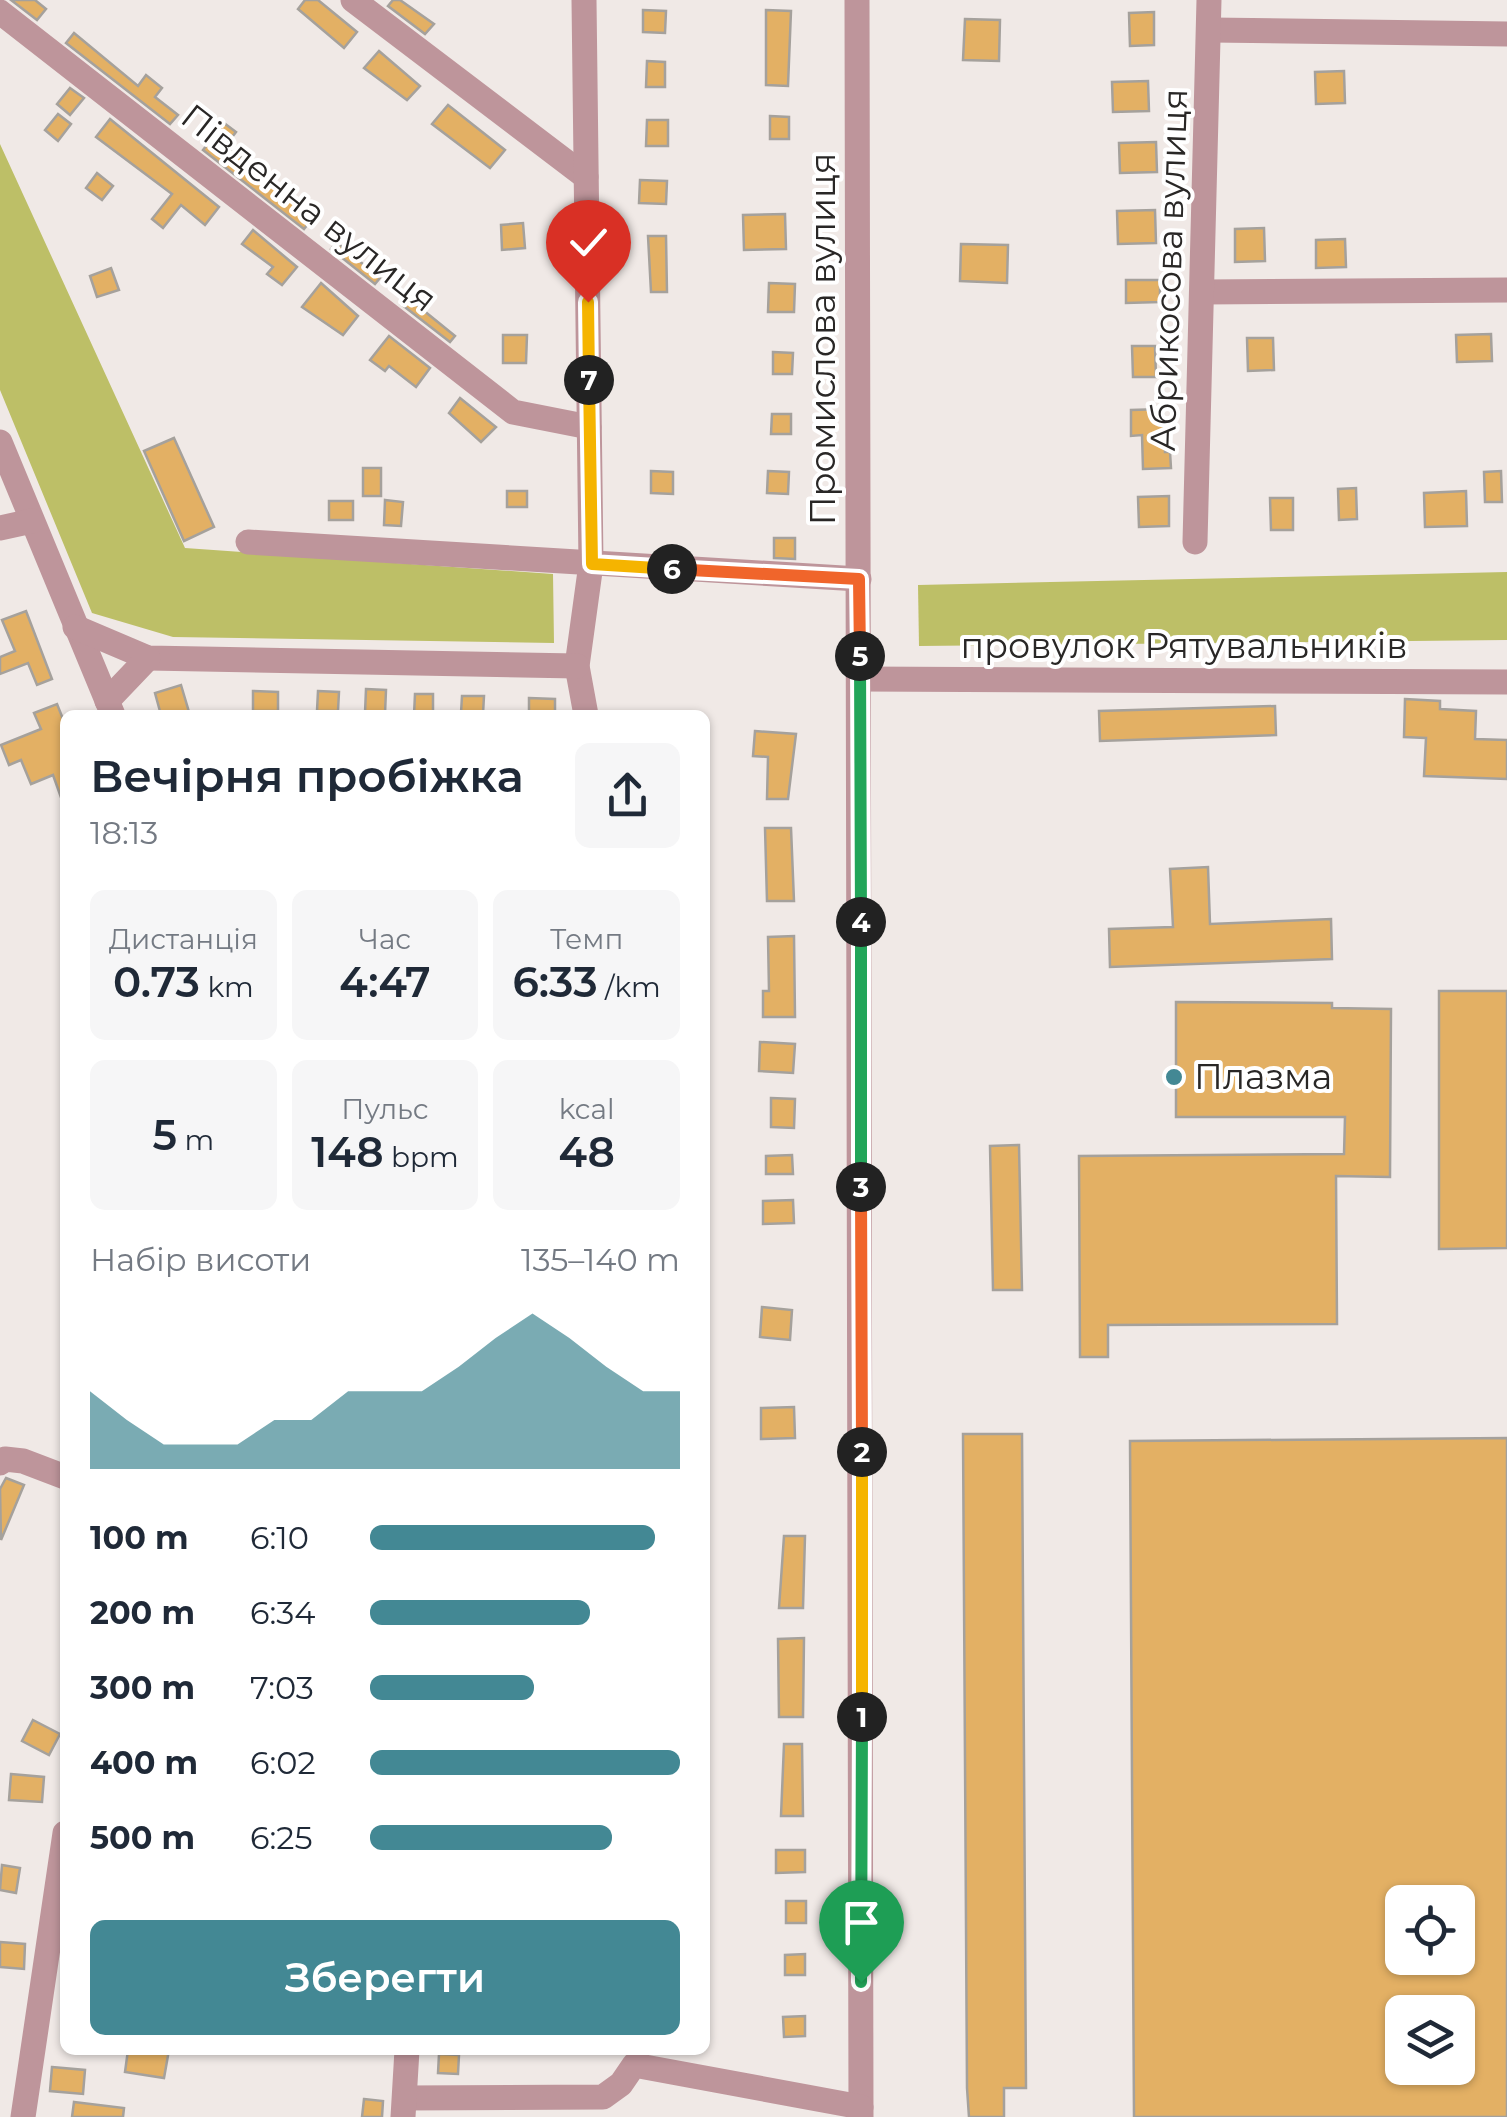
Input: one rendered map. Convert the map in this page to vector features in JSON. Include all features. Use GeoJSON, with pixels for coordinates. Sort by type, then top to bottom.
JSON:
{"type":"FeatureCollection","features":[{"type":"Feature","properties":{"kind":"street"},"geometry":{"type":"LineString","coordinates":[[353,0],[586,178]]}},
{"type":"Feature","properties":{"kind":"street"},"geometry":{"type":"LineString","coordinates":[[584,0],[592,564],[577,666],[585,710]]}},
{"type":"Feature","properties":{"kind":"street","name":"Промислова вулиця"},"geometry":{"type":"LineString","coordinates":[[857,0],[861,2112]]}},
{"type":"Feature","properties":{"kind":"street","name":"Абрикосова вулиця"},"geometry":{"type":"LineString","coordinates":[[1195,542],[1210,0]]}},
{"type":"Feature","properties":{"kind":"street","name":"Південна вулиця"},"geometry":{"type":"LineString","coordinates":[[0,12],[513,412],[590,427]]}},
{"type":"Feature","properties":{"kind":"street"},"geometry":{"type":"LineString","coordinates":[[1211,30],[1507,34]]}},
{"type":"Feature","properties":{"kind":"street"},"geometry":{"type":"LineString","coordinates":[[1203,292],[1507,290]]}},
{"type":"Feature","properties":{"kind":"street"},"geometry":{"type":"LineString","coordinates":[[0,442],[110,708],[148,658]]}},
{"type":"Feature","properties":{"kind":"street"},"geometry":{"type":"LineString","coordinates":[[0,528],[32,522]]}},
{"type":"Feature","properties":{"kind":"street"},"geometry":{"type":"LineString","coordinates":[[248,542],[859,579]]}},
{"type":"Feature","properties":{"kind":"street"},"geometry":{"type":"LineString","coordinates":[[75,627],[148,658],[577,666]]}},
{"type":"Feature","properties":{"kind":"street","name":"провулок Рятувальників"},"geometry":{"type":"LineString","coordinates":[[860,680],[1507,682]]}},
{"type":"Feature","properties":{"kind":"street"},"geometry":{"type":"LineString","coordinates":[[0,1464],[5,1459],[22,1460],[60,1475]]}},
{"type":"Feature","properties":{"kind":"street"},"geometry":{"type":"LineString","coordinates":[[23,2117],[60,1867]]}},
{"type":"Feature","properties":{"kind":"street"},"geometry":{"type":"LineString","coordinates":[[406,2055],[404,2108],[603,2097],[621,2084],[634,2058],[861,2112]]}},
{"type":"Feature","properties":{"kind":"shaded area"},"geometry":{"type":"Polygon","coordinates":[[[0,144],[185,548],[553,574],[554,643],[173,637],[92,613],[0,390],[0,144]]]}},
{"type":"Feature","properties":{"kind":"shaded area"},"geometry":{"type":"Polygon","coordinates":[[[1507,572],[1507,640],[919,646],[918,585],[1507,572]]]}},
{"type":"Feature","properties":{"kind":"building"},"geometry":{"type":"Polygon","coordinates":[[[11,0],[35,0],[46,9],[37,20],[11,0]]]}},
{"type":"Feature","properties":{"kind":"building"},"geometry":{"type":"Polygon","coordinates":[[[305,0],[318,0],[357,32],[344,48],[298,9],[305,0]]]}},
{"type":"Feature","properties":{"kind":"building"},"geometry":{"type":"Polygon","coordinates":[[[393,0],[400,0],[434,24],[425,34],[388,6],[393,0]]]}},
{"type":"Feature","properties":{"kind":"building"},"geometry":{"type":"Polygon","coordinates":[[[643,10],[666,11],[665,33],[643,32],[643,10]]]}},
{"type":"Feature","properties":{"kind":"building"},"geometry":{"type":"Polygon","coordinates":[[[766,10],[791,11],[788,86],[766,85],[766,10]]]}},
{"type":"Feature","properties":{"kind":"building"},"geometry":{"type":"Polygon","coordinates":[[[1154,12],[1154,45],[1130,46],[1129,13],[1154,12]]]}},
{"type":"Feature","properties":{"kind":"building"},"geometry":{"type":"Polygon","coordinates":[[[965,19],[1000,20],[999,61],[963,60],[965,19]]]}},
{"type":"Feature","properties":{"kind":"building"},"geometry":{"type":"Polygon","coordinates":[[[74,33],[138,86],[146,75],[162,88],[155,97],[178,115],[170,124],[66,43],[74,33]]]}},
{"type":"Feature","properties":{"kind":"building"},"geometry":{"type":"Polygon","coordinates":[[[379,51],[420,86],[407,100],[364,68],[379,51]]]}},
{"type":"Feature","properties":{"kind":"building"},"geometry":{"type":"Polygon","coordinates":[[[647,61],[665,62],[665,87],[646,87],[647,61]]]}},
{"type":"Feature","properties":{"kind":"building"},"geometry":{"type":"Polygon","coordinates":[[[1344,71],[1345,103],[1316,104],[1315,72],[1344,71]]]}},
{"type":"Feature","properties":{"kind":"building"},"geometry":{"type":"Polygon","coordinates":[[[1148,81],[1149,111],[1113,112],[1112,82],[1148,81]]]}},
{"type":"Feature","properties":{"kind":"building"},"geometry":{"type":"Polygon","coordinates":[[[70,88],[84,98],[70,115],[57,104],[70,88]]]}},
{"type":"Feature","properties":{"kind":"building"},"geometry":{"type":"Polygon","coordinates":[[[448,105],[505,150],[490,168],[432,124],[448,105]]]}},
{"type":"Feature","properties":{"kind":"building"},"geometry":{"type":"Polygon","coordinates":[[[58,114],[71,124],[58,141],[45,130],[58,114]]]}},
{"type":"Feature","properties":{"kind":"building"},"geometry":{"type":"Polygon","coordinates":[[[770,116],[789,117],[789,139],[770,139],[770,116]]]}},
{"type":"Feature","properties":{"kind":"building"},"geometry":{"type":"Polygon","coordinates":[[[110,119],[219,207],[205,225],[181,205],[163,228],[152,219],[172,194],[96,137],[110,119]]]}},
{"type":"Feature","properties":{"kind":"building"},"geometry":{"type":"Polygon","coordinates":[[[647,120],[668,120],[668,146],[646,146],[647,120]]]}},
{"type":"Feature","properties":{"kind":"building"},"geometry":{"type":"Polygon","coordinates":[[[224,123],[236,132],[226,145],[313,218],[304,229],[203,150],[224,123]]]}},
{"type":"Feature","properties":{"kind":"building"},"geometry":{"type":"Polygon","coordinates":[[[1156,142],[1157,172],[1120,173],[1119,143],[1156,142]]]}},
{"type":"Feature","properties":{"kind":"building"},"geometry":{"type":"Polygon","coordinates":[[[97,173],[113,186],[102,200],[86,188],[97,173]]]}},
{"type":"Feature","properties":{"kind":"building"},"geometry":{"type":"Polygon","coordinates":[[[640,180],[667,181],[666,204],[639,203],[640,180]]]}},
{"type":"Feature","properties":{"kind":"building"},"geometry":{"type":"Polygon","coordinates":[[[1155,210],[1156,243],[1118,244],[1117,211],[1155,210]]]}},
{"type":"Feature","properties":{"kind":"building"},"geometry":{"type":"Polygon","coordinates":[[[785,214],[786,249],[744,250],[743,215],[785,214]]]}},
{"type":"Feature","properties":{"kind":"building"},"geometry":{"type":"Polygon","coordinates":[[[523,223],[525,248],[502,250],[501,225],[523,223]]]}},
{"type":"Feature","properties":{"kind":"building"},"geometry":{"type":"Polygon","coordinates":[[[1264,228],[1265,261],[1235,262],[1235,229],[1264,228]]]}},
{"type":"Feature","properties":{"kind":"building"},"geometry":{"type":"Polygon","coordinates":[[[253,230],[297,267],[282,285],[267,274],[273,267],[242,244],[253,230]]]}},
{"type":"Feature","properties":{"kind":"building"},"geometry":{"type":"Polygon","coordinates":[[[648,236],[666,236],[667,292],[651,292],[648,236]]]}},
{"type":"Feature","properties":{"kind":"building"},"geometry":{"type":"Polygon","coordinates":[[[1345,239],[1346,267],[1316,268],[1316,240],[1345,239]]]}},
{"type":"Feature","properties":{"kind":"building"},"geometry":{"type":"Polygon","coordinates":[[[336,242],[380,278],[375,284],[331,249],[336,242]]]}},
{"type":"Feature","properties":{"kind":"building"},"geometry":{"type":"Polygon","coordinates":[[[961,244],[1008,245],[1007,283],[960,281],[961,244]]]}},
{"type":"Feature","properties":{"kind":"building"},"geometry":{"type":"Polygon","coordinates":[[[111,268],[119,290],[97,297],[90,276],[111,268]]]}},
{"type":"Feature","properties":{"kind":"building"},"geometry":{"type":"Polygon","coordinates":[[[1126,280],[1160,280],[1160,302],[1126,303],[1126,280]]]}},
{"type":"Feature","properties":{"kind":"building"},"geometry":{"type":"Polygon","coordinates":[[[321,283],[358,316],[343,335],[302,307],[321,283]]]}},
{"type":"Feature","properties":{"kind":"building"},"geometry":{"type":"Polygon","coordinates":[[[769,283],[795,284],[794,312],[768,312],[769,283]]]}},
{"type":"Feature","properties":{"kind":"building"},"geometry":{"type":"Polygon","coordinates":[[[407,297],[455,336],[450,342],[401,304],[407,297]]]}},
{"type":"Feature","properties":{"kind":"building"},"geometry":{"type":"Polygon","coordinates":[[[1491,334],[1492,361],[1457,362],[1456,335],[1491,334]]]}},
{"type":"Feature","properties":{"kind":"building"},"geometry":{"type":"Polygon","coordinates":[[[503,335],[527,335],[526,363],[503,363],[503,335]]]}},
{"type":"Feature","properties":{"kind":"building"},"geometry":{"type":"Polygon","coordinates":[[[389,336],[430,368],[416,387],[389,366],[385,371],[370,360],[389,336]]]}},
{"type":"Feature","properties":{"kind":"building"},"geometry":{"type":"Polygon","coordinates":[[[1247,338],[1273,338],[1274,370],[1248,371],[1247,338]]]}},
{"type":"Feature","properties":{"kind":"building"},"geometry":{"type":"Polygon","coordinates":[[[1132,346],[1155,346],[1156,377],[1133,377],[1132,346]]]}},
{"type":"Feature","properties":{"kind":"building"},"geometry":{"type":"Polygon","coordinates":[[[773,352],[793,353],[792,374],[773,374],[773,352]]]}},
{"type":"Feature","properties":{"kind":"building"},"geometry":{"type":"Polygon","coordinates":[[[460,398],[496,427],[481,442],[449,413],[460,398]]]}},
{"type":"Feature","properties":{"kind":"building"},"geometry":{"type":"Polygon","coordinates":[[[1163,409],[1165,452],[1170,452],[1171,468],[1143,469],[1142,435],[1131,436],[1131,410],[1163,409]]]}},
{"type":"Feature","properties":{"kind":"building"},"geometry":{"type":"Polygon","coordinates":[[[772,414],[791,414],[791,434],[771,434],[772,414]]]}},
{"type":"Feature","properties":{"kind":"building"},"geometry":{"type":"Polygon","coordinates":[[[174,438],[214,527],[184,541],[144,451],[174,438]]]}},
{"type":"Feature","properties":{"kind":"building"},"geometry":{"type":"Polygon","coordinates":[[[363,468],[381,468],[381,496],[363,496],[363,468]]]}},
{"type":"Feature","properties":{"kind":"building"},"geometry":{"type":"Polygon","coordinates":[[[651,471],[673,472],[673,494],[651,493],[651,471]]]}},
{"type":"Feature","properties":{"kind":"building"},"geometry":{"type":"Polygon","coordinates":[[[768,471],[789,472],[788,494],[767,493],[768,471]]]}},
{"type":"Feature","properties":{"kind":"building"},"geometry":{"type":"Polygon","coordinates":[[[1501,471],[1502,502],[1485,502],[1484,472],[1501,471]]]}},
{"type":"Feature","properties":{"kind":"building"},"geometry":{"type":"Polygon","coordinates":[[[1356,488],[1357,519],[1339,520],[1338,489],[1356,488]]]}},
{"type":"Feature","properties":{"kind":"building"},"geometry":{"type":"Polygon","coordinates":[[[507,491],[527,491],[527,507],[507,507],[507,491]]]}},
{"type":"Feature","properties":{"kind":"building"},"geometry":{"type":"Polygon","coordinates":[[[1466,491],[1467,526],[1425,527],[1424,493],[1466,491]]]}},
{"type":"Feature","properties":{"kind":"building"},"geometry":{"type":"Polygon","coordinates":[[[1169,496],[1169,526],[1139,527],[1138,497],[1169,496]]]}},
{"type":"Feature","properties":{"kind":"building"},"geometry":{"type":"Polygon","coordinates":[[[1270,498],[1293,498],[1293,530],[1271,530],[1270,498]]]}},
{"type":"Feature","properties":{"kind":"building"},"geometry":{"type":"Polygon","coordinates":[[[385,500],[403,502],[401,526],[384,525],[385,500]]]}},
{"type":"Feature","properties":{"kind":"building"},"geometry":{"type":"Polygon","coordinates":[[[329,501],[353,501],[353,520],[329,520],[329,501]]]}},
{"type":"Feature","properties":{"kind":"building"},"geometry":{"type":"Polygon","coordinates":[[[774,538],[795,538],[795,559],[774,558],[774,538]]]}},
{"type":"Feature","properties":{"kind":"building"},"geometry":{"type":"Polygon","coordinates":[[[26,611],[52,679],[37,685],[28,663],[0,674],[0,657],[15,651],[2,620],[26,611]]]}},
{"type":"Feature","properties":{"kind":"building"},"geometry":{"type":"Polygon","coordinates":[[[181,685],[188,710],[160,710],[155,693],[181,685]]]}},
{"type":"Feature","properties":{"kind":"building"},"geometry":{"type":"Polygon","coordinates":[[[366,689],[386,690],[385,710],[365,710],[366,689]]]}},
{"type":"Feature","properties":{"kind":"building"},"geometry":{"type":"Polygon","coordinates":[[[253,691],[278,692],[278,710],[253,710],[253,691]]]}},
{"type":"Feature","properties":{"kind":"building"},"geometry":{"type":"Polygon","coordinates":[[[318,691],[339,692],[338,710],[317,710],[318,691]]]}},
{"type":"Feature","properties":{"kind":"building"},"geometry":{"type":"Polygon","coordinates":[[[415,694],[433,694],[433,710],[414,710],[415,694]]]}},
{"type":"Feature","properties":{"kind":"building"},"geometry":{"type":"Polygon","coordinates":[[[462,696],[484,696],[483,710],[461,710],[462,696]]]}},
{"type":"Feature","properties":{"kind":"building"},"geometry":{"type":"Polygon","coordinates":[[[529,698],[555,699],[555,710],[529,710],[529,698]]]}},
{"type":"Feature","properties":{"kind":"building"},"geometry":{"type":"Polygon","coordinates":[[[1405,699],[1440,701],[1440,709],[1476,711],[1475,739],[1507,740],[1507,779],[1424,776],[1426,738],[1404,737],[1405,699]]]}},
{"type":"Feature","properties":{"kind":"building"},"geometry":{"type":"Polygon","coordinates":[[[57,704],[60,712],[60,795],[53,775],[31,784],[21,760],[9,765],[1,745],[41,729],[34,713],[57,704]]]}},
{"type":"Feature","properties":{"kind":"building"},"geometry":{"type":"Polygon","coordinates":[[[1275,706],[1276,735],[1100,741],[1099,711],[1275,706]]]}},
{"type":"Feature","properties":{"kind":"building"},"geometry":{"type":"Polygon","coordinates":[[[755,731],[796,734],[788,799],[767,799],[768,757],[753,756],[755,731]]]}},
{"type":"Feature","properties":{"kind":"building"},"geometry":{"type":"Polygon","coordinates":[[[765,828],[791,828],[794,901],[767,901],[765,828]]]}},
{"type":"Feature","properties":{"kind":"building"},"geometry":{"type":"Polygon","coordinates":[[[1208,867],[1210,924],[1331,919],[1332,959],[1110,967],[1109,929],[1173,927],[1170,869],[1208,867]]]}},
{"type":"Feature","properties":{"kind":"building"},"geometry":{"type":"Polygon","coordinates":[[[794,936],[795,1017],[763,1017],[763,991],[769,991],[768,937],[794,936]]]}},
{"type":"Feature","properties":{"kind":"building"},"geometry":{"type":"Polygon","coordinates":[[[1439,991],[1507,991],[1507,1248],[1439,1249],[1439,991]]]}},
{"type":"Feature","properties":{"kind":"building"},"geometry":{"type":"Polygon","coordinates":[[[1176,1002],[1332,1003],[1332,1008],[1391,1009],[1390,1177],[1336,1176],[1337,1324],[1108,1325],[1108,1357],[1080,1357],[1079,1156],[1344,1154],[1345,1117],[1176,1117],[1176,1002]]]}},
{"type":"Feature","properties":{"kind":"building"},"geometry":{"type":"Polygon","coordinates":[[[760,1042],[795,1044],[793,1073],[759,1071],[760,1042]]]}},
{"type":"Feature","properties":{"kind":"building"},"geometry":{"type":"Polygon","coordinates":[[[771,1098],[795,1099],[794,1128],[771,1127],[771,1098]]]}},
{"type":"Feature","properties":{"kind":"building"},"geometry":{"type":"Polygon","coordinates":[[[1019,1145],[1022,1290],[993,1290],[990,1146],[1019,1145]]]}},
{"type":"Feature","properties":{"kind":"building"},"geometry":{"type":"Polygon","coordinates":[[[792,1155],[793,1174],[766,1174],[766,1156],[792,1155]]]}},
{"type":"Feature","properties":{"kind":"building"},"geometry":{"type":"Polygon","coordinates":[[[793,1200],[794,1223],[763,1224],[763,1201],[793,1200]]]}},
{"type":"Feature","properties":{"kind":"building"},"geometry":{"type":"Polygon","coordinates":[[[762,1307],[792,1310],[790,1340],[760,1337],[762,1307]]]}},
{"type":"Feature","properties":{"kind":"building"},"geometry":{"type":"Polygon","coordinates":[[[794,1407],[795,1438],[761,1439],[761,1408],[794,1407]]]}},
{"type":"Feature","properties":{"kind":"building"},"geometry":{"type":"Polygon","coordinates":[[[963,1434],[1022,1434],[1026,2088],[1004,2088],[1004,2117],[969,2117],[967,2088],[963,1434]]]}},
{"type":"Feature","properties":{"kind":"building"},"geometry":{"type":"Polygon","coordinates":[[[1507,1438],[1507,2117],[1134,2117],[1130,1441],[1507,1438]]]}},
{"type":"Feature","properties":{"kind":"building"},"geometry":{"type":"Polygon","coordinates":[[[6,1478],[24,1485],[1,1540],[0,1489],[6,1478]]]}},
{"type":"Feature","properties":{"kind":"building"},"geometry":{"type":"Polygon","coordinates":[[[784,1536],[805,1536],[803,1608],[779,1608],[784,1536]]]}},
{"type":"Feature","properties":{"kind":"building"},"geometry":{"type":"Polygon","coordinates":[[[804,1638],[803,1717],[779,1717],[778,1639],[804,1638]]]}},
{"type":"Feature","properties":{"kind":"building"},"geometry":{"type":"Polygon","coordinates":[[[33,1720],[60,1734],[49,1755],[22,1741],[33,1720]]]}},
{"type":"Feature","properties":{"kind":"building"},"geometry":{"type":"Polygon","coordinates":[[[784,1744],[802,1744],[803,1816],[781,1816],[784,1744]]]}},
{"type":"Feature","properties":{"kind":"building"},"geometry":{"type":"Polygon","coordinates":[[[11,1774],[44,1777],[42,1802],[9,1800],[11,1774]]]}},
{"type":"Feature","properties":{"kind":"building"},"geometry":{"type":"Polygon","coordinates":[[[776,1850],[805,1850],[805,1872],[776,1873],[776,1850]]]}},
{"type":"Feature","properties":{"kind":"building"},"geometry":{"type":"Polygon","coordinates":[[[2,1865],[20,1868],[16,1893],[0,1890],[2,1865]]]}},
{"type":"Feature","properties":{"kind":"building"},"geometry":{"type":"Polygon","coordinates":[[[786,1901],[806,1901],[806,1923],[786,1923],[786,1901]]]}},
{"type":"Feature","properties":{"kind":"building"},"geometry":{"type":"Polygon","coordinates":[[[0,1942],[25,1944],[24,1969],[0,1967],[0,1942]]]}},
{"type":"Feature","properties":{"kind":"building"},"geometry":{"type":"Polygon","coordinates":[[[805,1954],[805,1975],[785,1975],[785,1955],[805,1954]]]}},
{"type":"Feature","properties":{"kind":"building"},"geometry":{"type":"Polygon","coordinates":[[[805,2016],[805,2036],[784,2037],[783,2017],[805,2016]]]}},
{"type":"Feature","properties":{"kind":"building"},"geometry":{"type":"Polygon","coordinates":[[[127,2055],[168,2055],[164,2078],[125,2072],[127,2055]]]}},
{"type":"Feature","properties":{"kind":"building"},"geometry":{"type":"Polygon","coordinates":[[[439,2055],[459,2055],[458,2074],[438,2073],[439,2055]]]}},
{"type":"Feature","properties":{"kind":"building"},"geometry":{"type":"Polygon","coordinates":[[[52,2067],[85,2070],[83,2094],[50,2091],[52,2067]]]}},
{"type":"Feature","properties":{"kind":"building"},"geometry":{"type":"Polygon","coordinates":[[[364,2099],[383,2101],[382,2117],[362,2117],[364,2099]]]}},
{"type":"Feature","properties":{"kind":"building"},"geometry":{"type":"Polygon","coordinates":[[[74,2102],[124,2108],[123,2117],[72,2117],[74,2102]]]}},
{"type":"Feature","properties":{"kind":"place","name":"Плазма"},"geometry":{"type":"Point","coordinates":[1174,1077]}},
{"type":"Feature","properties":{"kind":"route"},"geometry":{"type":"LineString","coordinates":[[588,302],[592,564],[859,579],[861,1982]]}}]}
